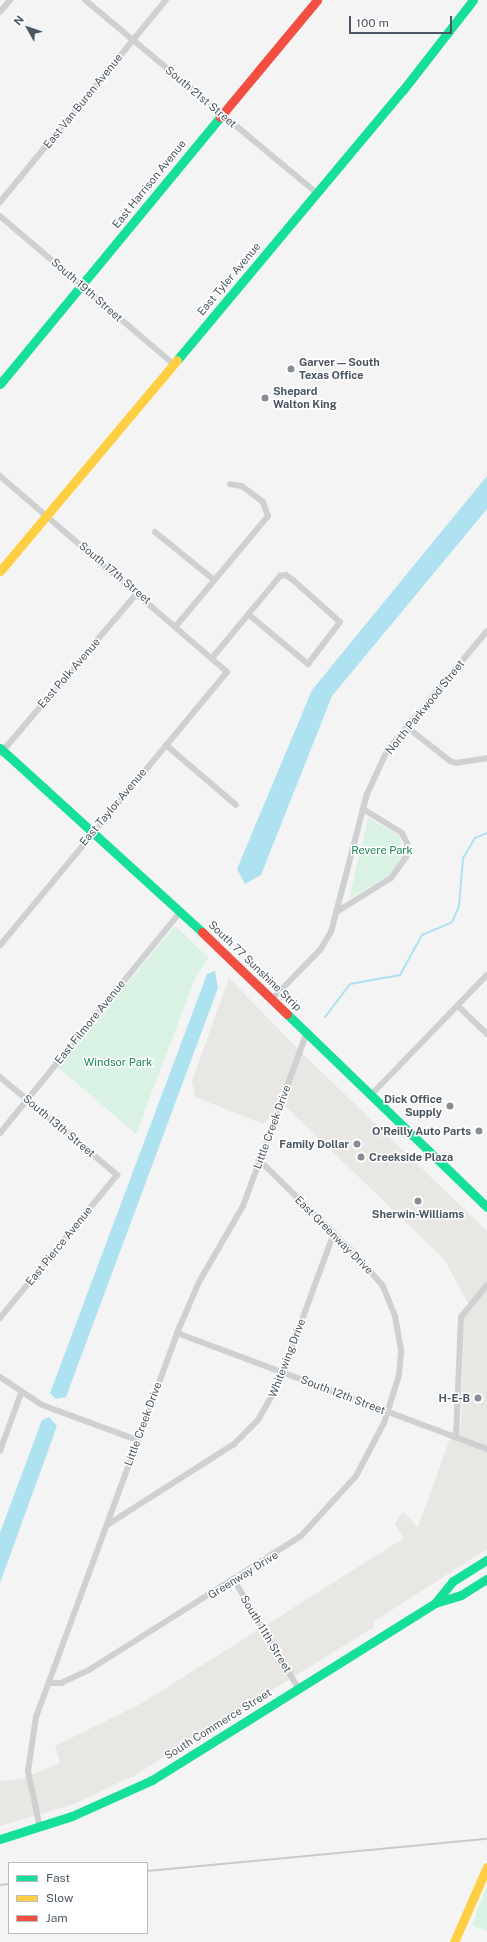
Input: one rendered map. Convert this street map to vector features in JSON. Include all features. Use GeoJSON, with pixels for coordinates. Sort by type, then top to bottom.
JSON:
{"type":"FeatureCollection","features":[{"type":"Feature","properties":{"kind":"main road","name":"East Harrison Avenue"},"geometry":{"type":"LineString","coordinates":[[0,384],[316,0]]}},
{"type":"Feature","properties":{"kind":"main road","name":"East Tyler Avenue"},"geometry":{"type":"LineString","coordinates":[[0,571],[449,35],[473,0]]}},
{"type":"Feature","properties":{"kind":"main road","name":"South 77 Sunshine Strip"},"geometry":{"type":"LineString","coordinates":[[1,751],[94,829],[307,1032],[370,1096],[487,1207]]}},
{"type":"Feature","properties":{"kind":"main road","name":"South Commerce Street"},"geometry":{"type":"LineString","coordinates":[[435,1603],[454,1582],[487,1560]]}},
{"type":"Feature","properties":{"kind":"main road","name":"South Commerce Street"},"geometry":{"type":"LineString","coordinates":[[0,1838],[40,1828],[152,1780],[435,1603],[461,1595],[487,1579]]}},
{"type":"Feature","properties":{"kind":"main road"},"geometry":{"type":"LineString","coordinates":[[454,1942],[487,1867]]}},
{"type":"Feature","properties":{"kind":"street"},"geometry":{"type":"LineString","coordinates":[[0,12],[10,0]]}},
{"type":"Feature","properties":{"kind":"street","name":"South 21st Street"},"geometry":{"type":"LineString","coordinates":[[85,0],[317,193]]}},
{"type":"Feature","properties":{"kind":"street","name":"East Van Buren Avenue"},"geometry":{"type":"LineString","coordinates":[[0,202],[166,0]]}},
{"type":"Feature","properties":{"kind":"street","name":"South 19th Street"},"geometry":{"type":"LineString","coordinates":[[0,216],[173,364]]}},
{"type":"Feature","properties":{"kind":"street","name":"South 17th Street"},"geometry":{"type":"LineString","coordinates":[[0,476],[138,592],[227,672]]}},
{"type":"Feature","properties":{"kind":"street"},"geometry":{"type":"LineString","coordinates":[[176,626],[268,516],[263,502],[242,486],[230,484]]}},
{"type":"Feature","properties":{"kind":"street"},"geometry":{"type":"LineString","coordinates":[[155,532],[214,580]]}},
{"type":"Feature","properties":{"kind":"street"},"geometry":{"type":"LineString","coordinates":[[212,658],[248,614],[280,576],[286,575],[340,622],[308,664],[248,614]]}},
{"type":"Feature","properties":{"kind":"street","name":"East Polk Avenue"},"geometry":{"type":"LineString","coordinates":[[1,751],[138,592]]}},
{"type":"Feature","properties":{"kind":"street","name":"North Parkwood Street"},"geometry":{"type":"LineString","coordinates":[[272,999],[320,950],[338,911],[363,809],[376,771],[407,727],[487,631]]}},
{"type":"Feature","properties":{"kind":"street","name":"East Taylor Avenue"},"geometry":{"type":"LineString","coordinates":[[0,945],[94,829],[227,672]]}},
{"type":"Feature","properties":{"kind":"street"},"geometry":{"type":"LineString","coordinates":[[407,727],[450,761],[456,763],[487,758]]}},
{"type":"Feature","properties":{"kind":"street"},"geometry":{"type":"LineString","coordinates":[[166,745],[236,805]]}},
{"type":"Feature","properties":{"kind":"street"},"geometry":{"type":"LineString","coordinates":[[338,911],[391,878],[406,857],[407,843],[402,833],[363,809]]}},
{"type":"Feature","properties":{"kind":"street","name":"East Filmore Avenue"},"geometry":{"type":"LineString","coordinates":[[0,1133],[181,911]]}},
{"type":"Feature","properties":{"kind":"street"},"geometry":{"type":"LineString","coordinates":[[370,1096],[487,975]]}},
{"type":"Feature","properties":{"kind":"street"},"geometry":{"type":"LineString","coordinates":[[458,1006],[487,1034]]}},
{"type":"Feature","properties":{"kind":"street","name":"Little Creek Drive"},"geometry":{"type":"LineString","coordinates":[[40,1828],[28,1761],[33,1728],[177,1333],[200,1282],[239,1213],[260,1161],[307,1032]]}},
{"type":"Feature","properties":{"kind":"street","name":"South 13th Street"},"geometry":{"type":"LineString","coordinates":[[0,1077],[117,1175]]}},
{"type":"Feature","properties":{"kind":"street","name":"East Greenway Drive"},"geometry":{"type":"LineString","coordinates":[[260,1161],[334,1234],[383,1286],[395,1316],[401,1361],[388,1412]]}},
{"type":"Feature","properties":{"kind":"street","name":"East Pierce Avenue"},"geometry":{"type":"LineString","coordinates":[[0,1318],[117,1175]]}},
{"type":"Feature","properties":{"kind":"street","name":"Whitewing Drive"},"geometry":{"type":"LineString","coordinates":[[107,1525],[244,1436],[264,1412],[282,1372],[334,1234]]}},
{"type":"Feature","properties":{"kind":"street"},"geometry":{"type":"LineString","coordinates":[[456,1437],[460,1317],[487,1285]]}},
{"type":"Feature","properties":{"kind":"street","name":"South 12th Street"},"geometry":{"type":"LineString","coordinates":[[177,1333],[487,1448]]}},
{"type":"Feature","properties":{"kind":"street"},"geometry":{"type":"LineString","coordinates":[[0,1377],[21,1393],[55,1411],[137,1440]]}},
{"type":"Feature","properties":{"kind":"street"},"geometry":{"type":"LineString","coordinates":[[0,1451],[21,1393]]}},
{"type":"Feature","properties":{"kind":"street","name":"Greenway Drive"},"geometry":{"type":"LineString","coordinates":[[49,1683],[61,1683],[89,1670],[295,1541],[335,1503],[363,1464],[388,1412]]}},
{"type":"Feature","properties":{"kind":"street","name":"South 11th Street"},"geometry":{"type":"LineString","coordinates":[[234,1580],[298,1688]]}},
{"type":"Feature","properties":{"kind":"shaded area"},"geometry":{"type":"Polygon","coordinates":[[[229,978],[305,1056],[487,1231],[487,1549],[373,1622],[374,1627],[135,1775],[74,1804],[0,1826],[0,1781],[21,1779],[60,1763],[55,1746],[142,1703],[404,1538],[395,1524],[403,1512],[418,1527],[449,1441],[461,1428],[464,1317],[471,1309],[444,1259],[285,1106],[263,1124],[195,1097],[192,1081],[229,978]]]}},
{"type":"Feature","properties":{"kind":"green space","name":"Revere Park"},"geometry":{"type":"Polygon","coordinates":[[[368,818],[400,836],[403,856],[390,875],[349,899],[368,818]]]}},
{"type":"Feature","properties":{"kind":"green space","name":"Windsor Park"},"geometry":{"type":"Polygon","coordinates":[[[175,926],[209,958],[196,976],[136,1134],[58,1067],[175,926]]]}},
{"type":"Feature","properties":{"kind":"green space"},"geometry":{"type":"Polygon","coordinates":[[[487,1885],[487,1931],[472,1925],[487,1885]]]}},
{"type":"Feature","properties":{"kind":"water"},"geometry":{"type":"Polygon","coordinates":[[[487,476],[487,509],[332,696],[261,875],[245,884],[237,869],[312,690],[487,476]]]}},
{"type":"Feature","properties":{"kind":"water"},"geometry":{"type":"Polygon","coordinates":[[[215,971],[218,988],[66,1397],[56,1399],[50,1393],[207,974],[215,971]]]}},
{"type":"Feature","properties":{"kind":"water"},"geometry":{"type":"Polygon","coordinates":[[[49,1417],[57,1426],[0,1583],[0,1533],[42,1420],[49,1417]]]}},
{"type":"Feature","properties":{"kind":"waterway"},"geometry":{"type":"LineString","coordinates":[[325,1017],[350,984],[400,975],[422,935],[452,922],[459,906],[463,858],[475,838],[487,833]]}},
{"type":"Feature","properties":{"kind":"railway"},"geometry":{"type":"LineString","coordinates":[[148,1871],[487,1839]]}},
{"type":"Feature","properties":{"kind":"railway"},"geometry":{"type":"LineString","coordinates":[[0,1885],[8,1884]]}},
{"type":"Feature","properties":{"kind":"traffic: fast"},"geometry":{"type":"LineString","coordinates":[[177,360],[403,90],[473,0]]}},
{"type":"Feature","properties":{"kind":"traffic: fast"},"geometry":{"type":"LineString","coordinates":[[0,384],[220,117]]}},
{"type":"Feature","properties":{"kind":"traffic: fast"},"geometry":{"type":"LineString","coordinates":[[0,748],[202,932]]}},
{"type":"Feature","properties":{"kind":"traffic: fast"},"geometry":{"type":"LineString","coordinates":[[287,1014],[487,1207]]}},
{"type":"Feature","properties":{"kind":"traffic: fast"},"geometry":{"type":"LineString","coordinates":[[0,1839],[72,1816],[152,1780],[435,1603],[453,1581],[487,1560]]}},
{"type":"Feature","properties":{"kind":"traffic: fast"},"geometry":{"type":"LineString","coordinates":[[435,1603],[461,1595],[487,1579]]}},
{"type":"Feature","properties":{"kind":"traffic: slow"},"geometry":{"type":"LineString","coordinates":[[0,571],[177,360]]}},
{"type":"Feature","properties":{"kind":"traffic: slow"},"geometry":{"type":"LineString","coordinates":[[454,1942],[487,1867]]}},
{"type":"Feature","properties":{"kind":"traffic: jam"},"geometry":{"type":"LineString","coordinates":[[220,117],[317,0]]}},
{"type":"Feature","properties":{"kind":"traffic: jam"},"geometry":{"type":"LineString","coordinates":[[202,932],[287,1014]]}},
{"type":"Feature","properties":{"kind":"place","name":"Garver — South Texas Office"},"geometry":{"type":"Point","coordinates":[291,369]}},
{"type":"Feature","properties":{"kind":"place","name":"Shepard Walton King"},"geometry":{"type":"Point","coordinates":[265,398]}},
{"type":"Feature","properties":{"kind":"place","name":"Dick Office Supply"},"geometry":{"type":"Point","coordinates":[450,1106]}},
{"type":"Feature","properties":{"kind":"place","name":"O'Reilly Auto Parts"},"geometry":{"type":"Point","coordinates":[479,1131]}},
{"type":"Feature","properties":{"kind":"place","name":"Family Dollar"},"geometry":{"type":"Point","coordinates":[357,1144]}},
{"type":"Feature","properties":{"kind":"place","name":"Creekside Plaza"},"geometry":{"type":"Point","coordinates":[361,1157]}},
{"type":"Feature","properties":{"kind":"place","name":"Sherwin-Williams"},"geometry":{"type":"Point","coordinates":[418,1201]}},
{"type":"Feature","properties":{"kind":"place","name":"H-E-B"},"geometry":{"type":"Point","coordinates":[478,1398]}}]}
